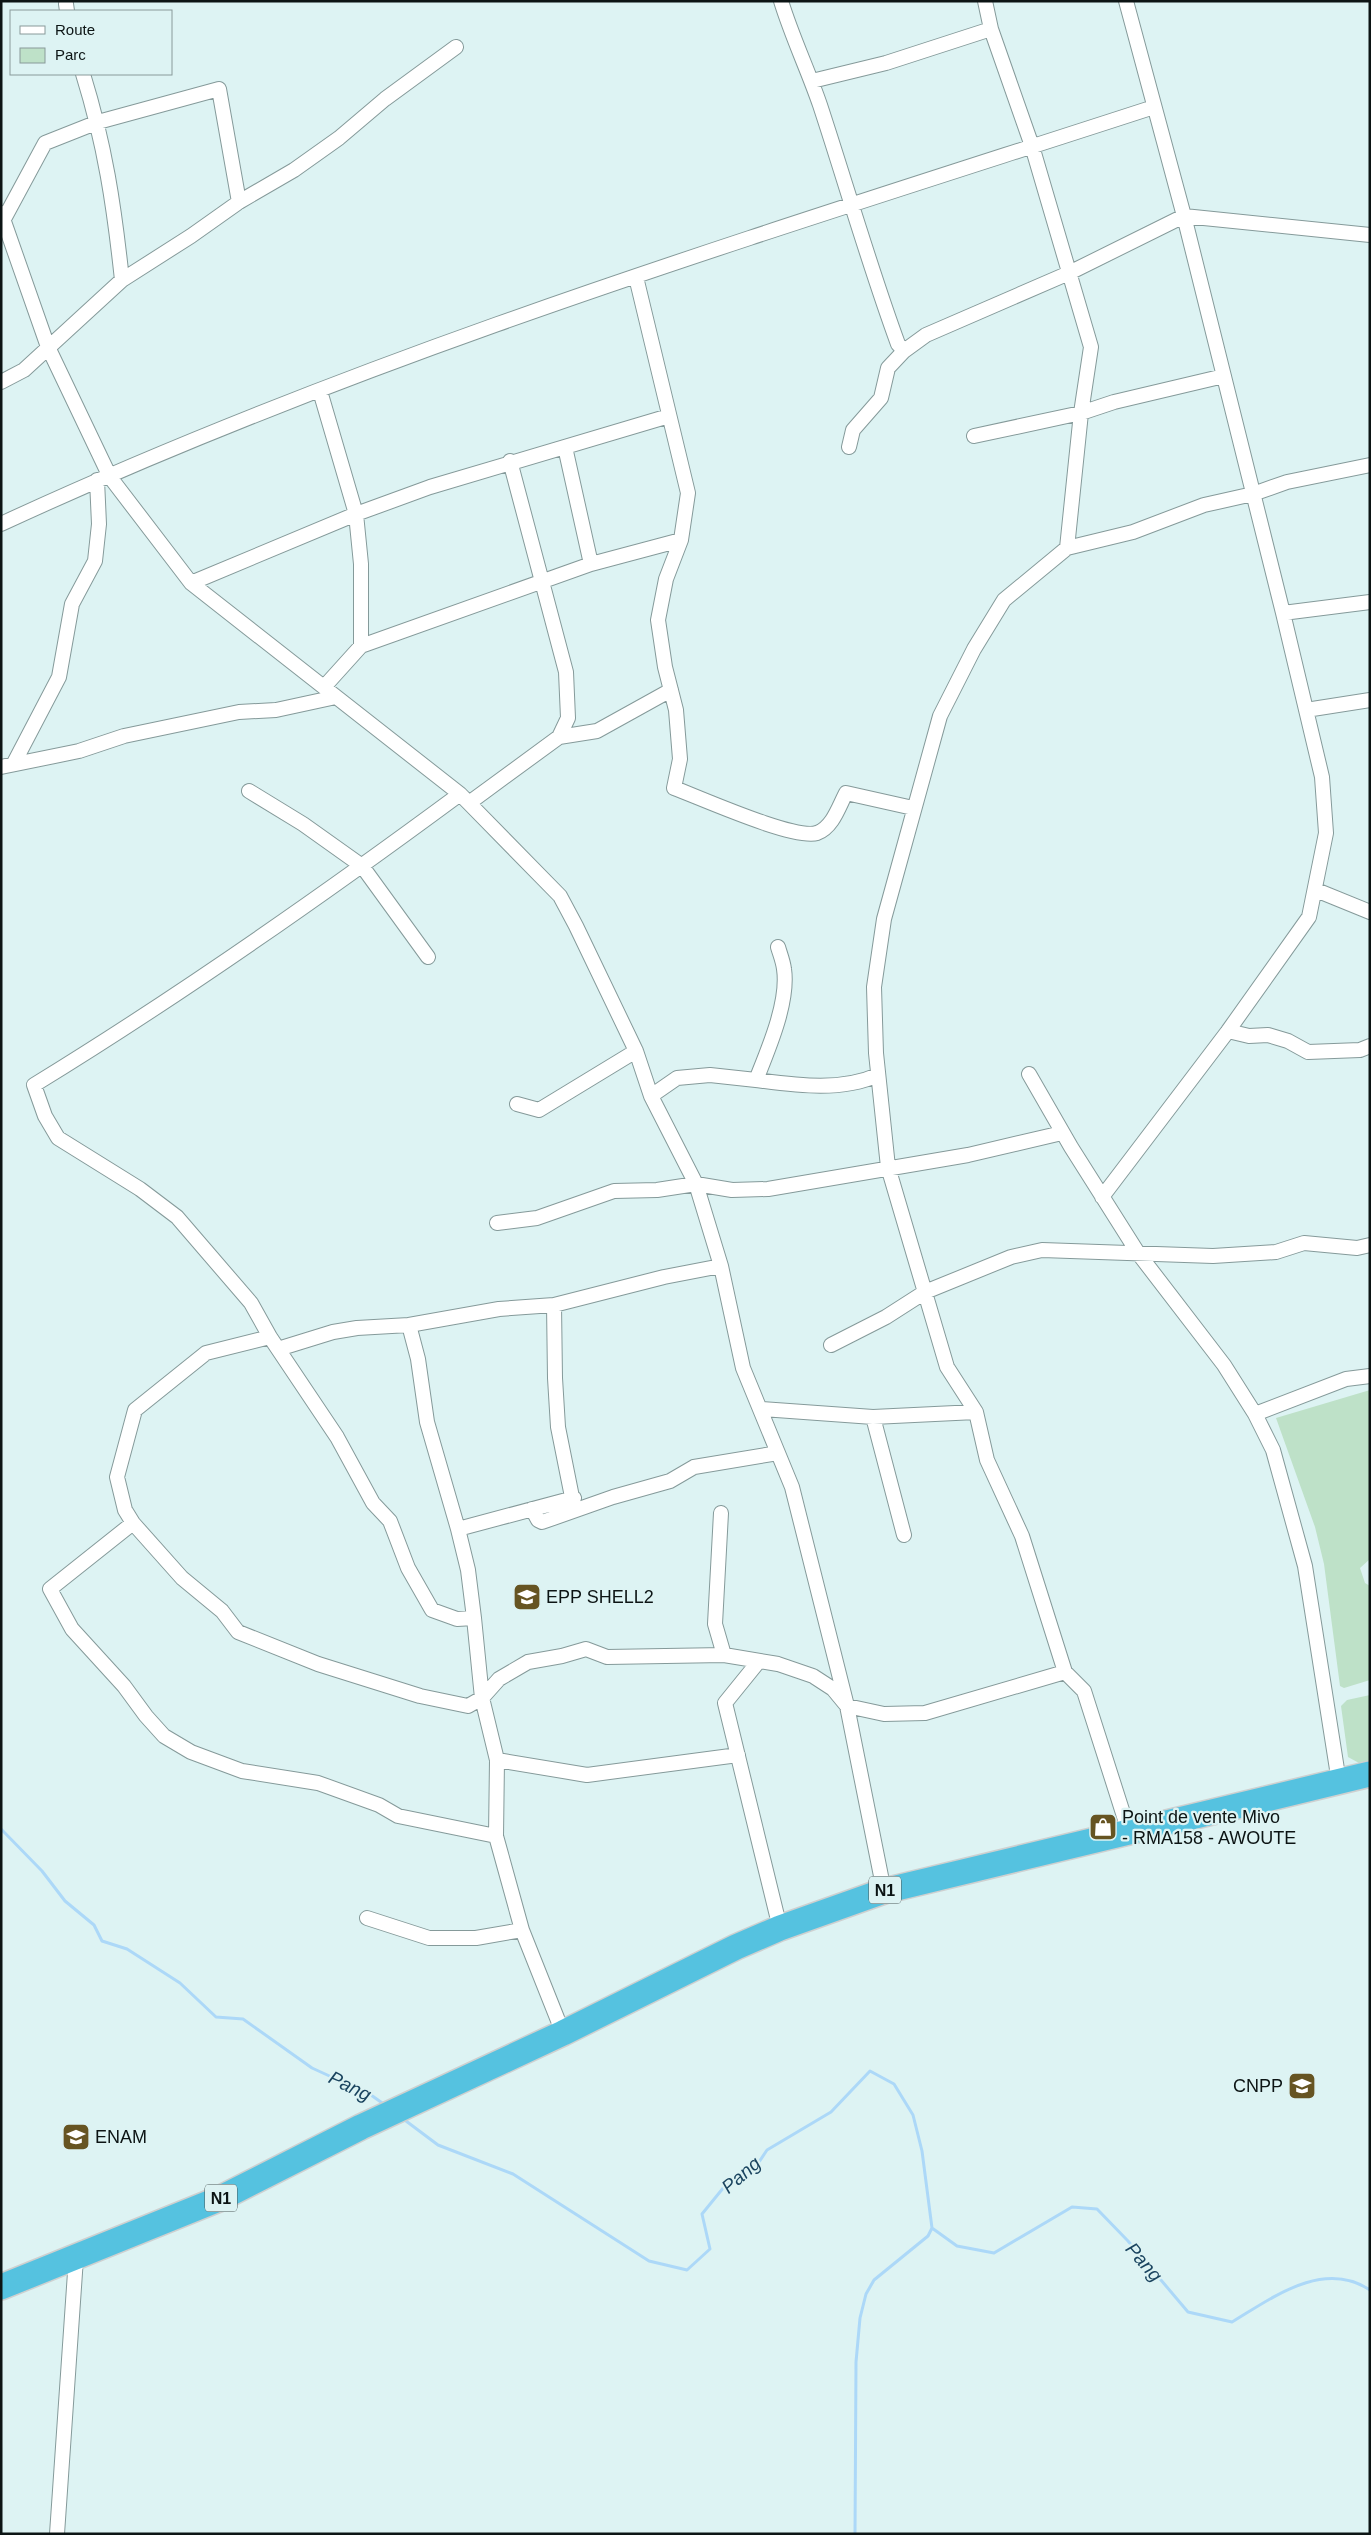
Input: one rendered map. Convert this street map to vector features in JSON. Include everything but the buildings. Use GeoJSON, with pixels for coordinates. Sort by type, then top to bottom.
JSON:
{"type":"FeatureCollection","features":[{"type":"Feature","properties":{"kind":"highway","name":"N1"},"geometry":{"type":"LineString","coordinates":[[1,2287],[219,2200],[361,2127],[563,2033],[736,1947],[780,1928],[884,1891],[1370,1774]]}},
{"type":"Feature","properties":{"kind":"street"},"geometry":{"type":"LineString","coordinates":[[781,1],[790,30],[812,82],[852,203],[870,269],[898,344],[904,351]]}},
{"type":"Feature","properties":{"kind":"street"},"geometry":{"type":"LineString","coordinates":[[985,1],[991,29],[1032,146],[1091,347],[1081,413],[1067,548]]}},
{"type":"Feature","properties":{"kind":"street"},"geometry":{"type":"LineString","coordinates":[[1102,1197],[1228,1031],[1309,917],[1316,890],[1326,832],[1322,777],[1283,613],[1184,216],[1126,1]]}},
{"type":"Feature","properties":{"kind":"street"},"geometry":{"type":"LineString","coordinates":[[812,82],[886,64],[991,29]]}},
{"type":"Feature","properties":{"kind":"street"},"geometry":{"type":"LineString","coordinates":[[1,382],[24,370],[122,280],[191,236],[239,202],[294,170],[339,138],[385,99],[456,47]]}},
{"type":"Feature","properties":{"kind":"street"},"geometry":{"type":"LineString","coordinates":[[83,75],[98,122],[113,199],[122,280]]}},
{"type":"Feature","properties":{"kind":"street"},"geometry":{"type":"LineString","coordinates":[[239,202],[219,89],[98,122],[44,143],[3,216],[48,347],[104,479],[191,583],[465,798],[560,896],[636,1051],[651,1096],[696,1184],[720,1266],[743,1368],[792,1487],[847,1706],[884,1891]]}},
{"type":"Feature","properties":{"kind":"street"},"geometry":{"type":"LineString","coordinates":[[1,524],[151,457],[509,319],[852,203],[1154,107]]}},
{"type":"Feature","properties":{"kind":"street"},"geometry":{"type":"LineString","coordinates":[[849,447],[853,430],[881,398],[888,368],[904,351],[926,335],[1068,273],[1184,216],[1370,235]]}},
{"type":"Feature","properties":{"kind":"street"},"geometry":{"type":"LineString","coordinates":[[636,277],[688,493],[681,540],[666,579],[658,620],[676,710],[680,759],[674,788],[788,831],[817,833],[830,824],[846,793],[914,808]]}},
{"type":"Feature","properties":{"kind":"street"},"geometry":{"type":"LineString","coordinates":[[974,436],[1081,413],[1114,402],[1224,376]]}},
{"type":"Feature","properties":{"kind":"street"},"geometry":{"type":"LineString","coordinates":[[320,391],[356,514],[361,564],[361,646]]}},
{"type":"Feature","properties":{"kind":"street"},"geometry":{"type":"LineString","coordinates":[[191,583],[356,514],[430,487],[510,461],[565,448],[669,416]]}},
{"type":"Feature","properties":{"kind":"street"},"geometry":{"type":"LineString","coordinates":[[565,448],[591,564]]}},
{"type":"Feature","properties":{"kind":"street"},"geometry":{"type":"LineString","coordinates":[[510,461],[544,582],[566,672],[568,718],[559,737]]}},
{"type":"Feature","properties":{"kind":"street"},"geometry":{"type":"LineString","coordinates":[[1129,1832],[1084,1691],[1065,1672],[1022,1536],[988,1460],[976,1412],[947,1367],[888,1167],[878,1074],[874,987],[884,920],[940,716],[974,649],[1004,600],[1067,548],[1133,532],[1204,505],[1253,494],[1287,482],[1370,465]]}},
{"type":"Feature","properties":{"kind":"street"},"geometry":{"type":"LineString","coordinates":[[8,765],[59,677],[72,604],[96,561],[104,479]]}},
{"type":"Feature","properties":{"kind":"street"},"geometry":{"type":"LineString","coordinates":[[324,687],[361,646],[591,564],[681,540]]}},
{"type":"Feature","properties":{"kind":"street"},"geometry":{"type":"LineString","coordinates":[[1283,613],[1370,602]]}},
{"type":"Feature","properties":{"kind":"street"},"geometry":{"type":"LineString","coordinates":[[474,1618],[457,1619],[432,1610],[408,1568],[390,1521],[373,1503],[337,1437],[274,1343],[251,1303],[177,1217],[140,1189],[58,1138],[45,1116],[34,1084],[128,1027],[186,986],[259,940],[362,866],[559,737],[597,731],[671,690]]}},
{"type":"Feature","properties":{"kind":"street"},"geometry":{"type":"LineString","coordinates":[[8,765],[79,751],[124,736],[239,712],[276,710],[336,697]]}},
{"type":"Feature","properties":{"kind":"street"},"geometry":{"type":"LineString","coordinates":[[1306,710],[1370,700]]}},
{"type":"Feature","properties":{"kind":"street"},"geometry":{"type":"LineString","coordinates":[[249,791],[303,824],[362,866],[428,958]]}},
{"type":"Feature","properties":{"kind":"street"},"geometry":{"type":"LineString","coordinates":[[1316,890],[1370,912]]}},
{"type":"Feature","properties":{"kind":"street"},"geometry":{"type":"LineString","coordinates":[[756,1080],[769,1048],[784,995],[785,969],[778,947]]}},
{"type":"Feature","properties":{"kind":"street"},"geometry":{"type":"LineString","coordinates":[[1228,1031],[1249,1036],[1268,1035],[1288,1041],[1308,1052],[1360,1050],[1370,1046]]}},
{"type":"Feature","properties":{"kind":"street"},"geometry":{"type":"LineString","coordinates":[[517,1104],[539,1110],[636,1051]]}},
{"type":"Feature","properties":{"kind":"street"},"geometry":{"type":"LineString","coordinates":[[651,1096],[677,1078],[710,1075],[794,1084],[838,1085],[878,1074]]}},
{"type":"Feature","properties":{"kind":"street"},"geometry":{"type":"LineString","coordinates":[[1028,1074],[1062,1133],[1138,1253],[1224,1365],[1255,1414],[1272,1450],[1305,1566],[1339,1782]]}},
{"type":"Feature","properties":{"kind":"street"},"geometry":{"type":"LineString","coordinates":[[497,1223],[537,1218],[614,1191],[658,1190],[696,1184],[732,1190],[768,1189],[968,1154],[1062,1133]]}},
{"type":"Feature","properties":{"kind":"street"},"geometry":{"type":"LineString","coordinates":[[831,1345],[886,1317],[925,1292],[1012,1257],[1042,1250],[1213,1256],[1276,1252],[1304,1243],[1357,1248],[1370,1245]]}},
{"type":"Feature","properties":{"kind":"street"},"geometry":{"type":"LineString","coordinates":[[720,1266],[664,1277],[554,1305],[499,1309],[409,1325],[357,1328],[206,1354],[135,1410],[117,1477],[125,1510],[133,1523],[182,1578],[222,1611],[238,1632],[318,1664],[420,1696],[468,1706],[482,1698],[499,1679],[528,1662],[562,1656],[586,1649],[606,1657],[724,1655],[759,1661],[812,1676],[833,1689],[847,1706],[884,1714],[925,1713],[1065,1672]]}},
{"type":"Feature","properties":{"kind":"street"},"geometry":{"type":"LineString","coordinates":[[554,1305],[558,1426],[574,1504]]}},
{"type":"Feature","properties":{"kind":"street"},"geometry":{"type":"LineString","coordinates":[[409,1325],[418,1359],[427,1422],[468,1570],[482,1698],[498,1760],[496,1836],[522,1930],[563,2033]]}},
{"type":"Feature","properties":{"kind":"street"},"geometry":{"type":"LineString","coordinates":[[1255,1414],[1346,1379],[1370,1376]]}},
{"type":"Feature","properties":{"kind":"street"},"geometry":{"type":"LineString","coordinates":[[761,1409],[873,1417],[976,1412]]}},
{"type":"Feature","properties":{"kind":"street"},"geometry":{"type":"LineString","coordinates":[[873,1417],[904,1535]]}},
{"type":"Feature","properties":{"kind":"street"},"geometry":{"type":"LineString","coordinates":[[458,1529],[532,1509],[538,1520],[542,1522],[574,1504],[670,1481],[694,1467],[778,1453]]}},
{"type":"Feature","properties":{"kind":"street"},"geometry":{"type":"LineString","coordinates":[[721,1513],[715,1624],[724,1655]]}},
{"type":"Feature","properties":{"kind":"street"},"geometry":{"type":"LineString","coordinates":[[133,1523],[50,1589],[72,1629],[124,1686],[164,1736],[212,1762],[242,1771],[318,1783],[379,1805],[398,1816],[496,1836]]}},
{"type":"Feature","properties":{"kind":"street"},"geometry":{"type":"LineString","coordinates":[[759,1661],[725,1703],[780,1928]]}},
{"type":"Feature","properties":{"kind":"street"},"geometry":{"type":"LineString","coordinates":[[498,1760],[587,1775],[738,1755]]}},
{"type":"Feature","properties":{"kind":"street"},"geometry":{"type":"LineString","coordinates":[[367,1918],[429,1938],[476,1938],[522,1930]]}},
{"type":"Feature","properties":{"kind":"street"},"geometry":{"type":"LineString","coordinates":[[57,2534],[76,2258]]}},
{"type":"Feature","properties":{"kind":"green space"},"geometry":{"type":"Polygon","coordinates":[[[1370,1390],[1370,1559],[1360,1568],[1365,1583],[1370,1586],[1370,1680],[1344,1688],[1340,1686],[1324,1564],[1315,1527],[1276,1418],[1370,1390]]]}},
{"type":"Feature","properties":{"kind":"green space"},"geometry":{"type":"Polygon","coordinates":[[[1370,1695],[1370,1761],[1359,1763],[1348,1757],[1341,1706],[1347,1700],[1370,1695]]]}},
{"type":"Feature","properties":{"kind":"waterway","name":"Pang"},"geometry":{"type":"LineString","coordinates":[[1,1829],[42,1871],[65,1901],[94,1925],[102,1941],[127,1949],[180,1983],[216,2017],[243,2019],[312,2068],[371,2095],[385,2105]]}},
{"type":"Feature","properties":{"kind":"waterway","name":"Pang"},"geometry":{"type":"LineString","coordinates":[[402,2118],[438,2145],[513,2174],[649,2261],[687,2270],[710,2249],[702,2214],[724,2187],[757,2165],[767,2150],[831,2112],[870,2071],[894,2084],[913,2115],[922,2151],[932,2228],[957,2246],[994,2253],[1072,2207],[1097,2209],[1128,2241],[1188,2312],[1232,2322],[1281,2293],[1298,2285],[1316,2280],[1352,2281],[1370,2290]]}},
{"type":"Feature","properties":{"kind":"waterway"},"geometry":{"type":"LineString","coordinates":[[855,2534],[856,2362],[860,2318],[866,2294],[874,2280],[928,2236],[932,2228]]}},
{"type":"Feature","properties":{"kind":"place","name":"EPP SHELL2"},"geometry":{"type":"Point","coordinates":[527,1597]}},
{"type":"Feature","properties":{"kind":"place","name":"Point de vente Mivo - RMA158 - AWOUTE"},"geometry":{"type":"Point","coordinates":[1103,1827]}},
{"type":"Feature","properties":{"kind":"place","name":"CNPP"},"geometry":{"type":"Point","coordinates":[1302,2086]}},
{"type":"Feature","properties":{"kind":"place","name":"ENAM"},"geometry":{"type":"Point","coordinates":[76,2137]}}]}
